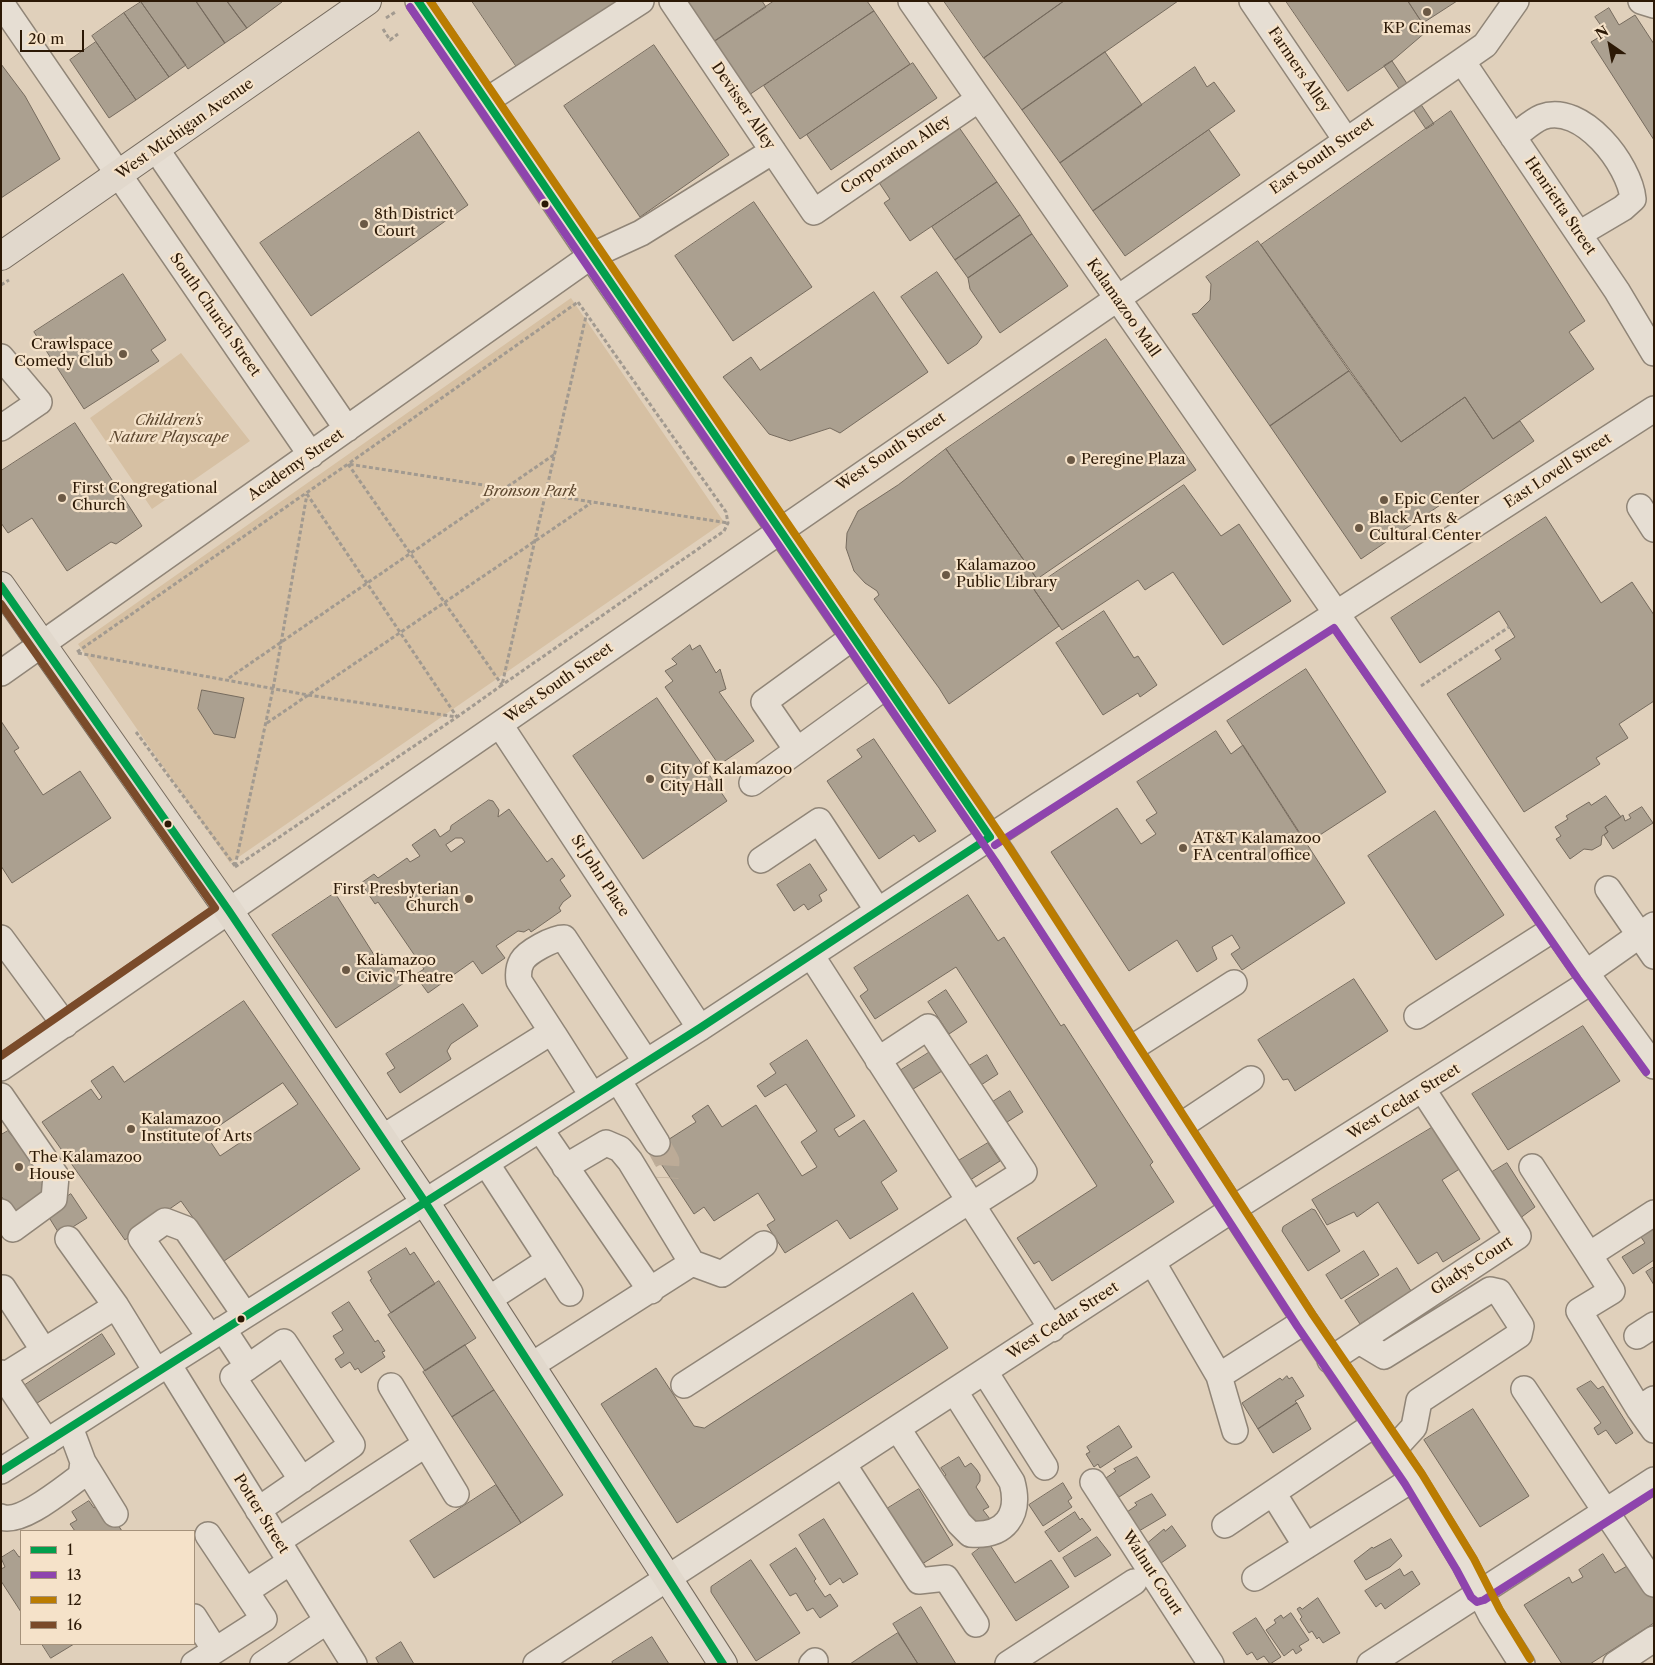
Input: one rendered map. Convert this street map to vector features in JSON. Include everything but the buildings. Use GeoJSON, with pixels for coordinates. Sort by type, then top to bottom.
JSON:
{"type":"FeatureCollection","features":[{"type":"Feature","properties":{"kind":"main road","name":"West Michigan Avenue"},"geometry":{"type":"LineString","coordinates":[[1,256],[367,1]]}},
{"type":"Feature","properties":{"kind":"main road"},"geometry":{"type":"LineString","coordinates":[[1,586],[229,911],[425,1202],[532,1365],[723,1664]]}},
{"type":"Feature","properties":{"kind":"street"},"geometry":{"type":"LineString","coordinates":[[418,1],[778,530],[990,837],[1330,1360],[1413,1479],[1465,1564],[1491,1615],[1522,1664]]}},
{"type":"Feature","properties":{"kind":"street"},"geometry":{"type":"LineString","coordinates":[[486,101],[640,1]]}},
{"type":"Feature","properties":{"kind":"street","name":"Devisser Alley"},"geometry":{"type":"LineString","coordinates":[[672,1],[814,212]]}},
{"type":"Feature","properties":{"kind":"street","name":"Kalamazoo Mall"},"geometry":{"type":"LineString","coordinates":[[911,1],[1589,977],[1654,1066]]}},
{"type":"Feature","properties":{"kind":"street","name":"Farmers Alley"},"geometry":{"type":"LineString","coordinates":[[1252,1],[1346,140]]}},
{"type":"Feature","properties":{"kind":"street","name":"East South Street"},"geometry":{"type":"LineString","coordinates":[[1116,298],[1485,44],[1516,1]]}},
{"type":"Feature","properties":{"kind":"street"},"geometry":{"type":"LineString","coordinates":[[1641,1],[1654,5]]}},
{"type":"Feature","properties":{"kind":"street","name":"South Church Street"},"geometry":{"type":"LineString","coordinates":[[1,3],[311,455]]}},
{"type":"Feature","properties":{"kind":"street","name":"Henrietta Street"},"geometry":{"type":"LineString","coordinates":[[1462,61],[1617,291],[1654,353]]}},
{"type":"Feature","properties":{"kind":"street","name":"Corporation Alley"},"geometry":{"type":"LineString","coordinates":[[814,212],[979,99]]}},
{"type":"Feature","properties":{"kind":"street"},"geometry":{"type":"LineString","coordinates":[[1513,137],[1543,117],[1570,116],[1596,131],[1610,150],[1632,187],[1633,199],[1623,208],[1579,234]]}},
{"type":"Feature","properties":{"kind":"street"},"geometry":{"type":"LineString","coordinates":[[156,149],[347,429]]}},
{"type":"Feature","properties":{"kind":"street","name":"Academy Street"},"geometry":{"type":"LineString","coordinates":[[1,673],[42,646],[591,256],[641,233],[773,151]]}},
{"type":"Feature","properties":{"kind":"street","name":"West South Street"},"geometry":{"type":"LineString","coordinates":[[3,1063],[65,1024],[1116,298]]}},
{"type":"Feature","properties":{"kind":"street"},"geometry":{"type":"LineString","coordinates":[[1,357],[39,402],[1,428]]}},
{"type":"Feature","properties":{"kind":"street","name":"East Lovell Street"},"geometry":{"type":"LineString","coordinates":[[1,1471],[700,1028],[990,837],[1654,409]]}},
{"type":"Feature","properties":{"kind":"street"},"geometry":{"type":"LineString","coordinates":[[1640,507],[1654,529]]}},
{"type":"Feature","properties":{"kind":"street"},"geometry":{"type":"LineString","coordinates":[[796,750],[764,702],[852,638]]}},
{"type":"Feature","properties":{"kind":"street"},"geometry":{"type":"LineString","coordinates":[[752,783],[886,686]]}},
{"type":"Feature","properties":{"kind":"street","name":"St John Place"},"geometry":{"type":"LineString","coordinates":[[500,725],[700,1028]]}},
{"type":"Feature","properties":{"kind":"street"},"geometry":{"type":"LineString","coordinates":[[761,860],[819,822],[878,911]]}},
{"type":"Feature","properties":{"kind":"street"},"geometry":{"type":"LineString","coordinates":[[1608,889],[1647,930],[1654,956]]}},
{"type":"Feature","properties":{"kind":"street"},"geometry":{"type":"LineString","coordinates":[[1417,1016],[1555,928]]}},
{"type":"Feature","properties":{"kind":"street","name":"West Cedar Street"},"geometry":{"type":"LineString","coordinates":[[536,1664],[1052,1329],[1233,1209],[1423,1090],[1589,977],[1647,930]]}},
{"type":"Feature","properties":{"kind":"street"},"geometry":{"type":"LineString","coordinates":[[1,938],[65,1024]]}},
{"type":"Feature","properties":{"kind":"street"},"geometry":{"type":"LineString","coordinates":[[592,1095],[519,982],[518,972],[522,960],[555,938],[564,938],[646,1062]]}},
{"type":"Feature","properties":{"kind":"street"},"geometry":{"type":"LineString","coordinates":[[811,955],[1052,1329]]}},
{"type":"Feature","properties":{"kind":"street"},"geometry":{"type":"LineString","coordinates":[[1129,1050],[1234,983]]}},
{"type":"Feature","properties":{"kind":"street"},"geometry":{"type":"LineString","coordinates":[[684,1385],[971,1203],[1024,1172],[928,1027],[878,1060]]}},
{"type":"Feature","properties":{"kind":"street"},"geometry":{"type":"LineString","coordinates":[[382,1138],[548,1034],[554,1035]]}},
{"type":"Feature","properties":{"kind":"street"},"geometry":{"type":"LineString","coordinates":[[1179,1126],[1251,1079]]}},
{"type":"Feature","properties":{"kind":"street"},"geometry":{"type":"LineString","coordinates":[[618,1080],[657,1143]]}},
{"type":"Feature","properties":{"kind":"street","name":"Gladys Court"},"geometry":{"type":"LineString","coordinates":[[1330,1360],[1518,1236],[1423,1090]]}},
{"type":"Feature","properties":{"kind":"street"},"geometry":{"type":"LineString","coordinates":[[1,1096],[56,1176],[54,1199],[12,1228],[1,1212]]}},
{"type":"Feature","properties":{"kind":"street"},"geometry":{"type":"LineString","coordinates":[[540,1130],[650,1291]]}},
{"type":"Feature","properties":{"kind":"street"},"geometry":{"type":"LineString","coordinates":[[565,1167],[606,1143],[613,1144],[620,1149],[630,1161],[657,1185],[692,1263],[722,1274],[764,1244]]}},
{"type":"Feature","properties":{"kind":"street"},"geometry":{"type":"LineString","coordinates":[[486,1163],[570,1293]]}},
{"type":"Feature","properties":{"kind":"street"},"geometry":{"type":"LineString","coordinates":[[1532,1167],[1612,1291],[1579,1311],[1646,1404],[1654,1430]]}},
{"type":"Feature","properties":{"kind":"street"},"geometry":{"type":"LineString","coordinates":[[1590,1256],[1654,1213]]}},
{"type":"Feature","properties":{"kind":"street"},"geometry":{"type":"LineString","coordinates":[[245,1315],[186,1229],[165,1221],[141,1238],[216,1333],[248,1367]]}},
{"type":"Feature","properties":{"kind":"street","name":"Potter Street"},"geometry":{"type":"LineString","coordinates":[[68,1239],[162,1368],[258,1510],[354,1664]]}},
{"type":"Feature","properties":{"kind":"street"},"geometry":{"type":"LineString","coordinates":[[489,1299],[549,1260]]}},
{"type":"Feature","properties":{"kind":"street"},"geometry":{"type":"LineString","coordinates":[[1153,1262],[1219,1376],[1235,1431]]}},
{"type":"Feature","properties":{"kind":"street"},"geometry":{"type":"LineString","coordinates":[[532,1365],[692,1263]]}},
{"type":"Feature","properties":{"kind":"street"},"geometry":{"type":"LineString","coordinates":[[3,1288],[44,1351]]}},
{"type":"Feature","properties":{"kind":"street"},"geometry":{"type":"LineString","coordinates":[[1359,1341],[1384,1356],[1490,1290],[1499,1292],[1521,1326],[1519,1335],[1420,1401],[1414,1427],[1393,1450]]}},
{"type":"Feature","properties":{"kind":"street"},"geometry":{"type":"LineString","coordinates":[[46,1442],[2,1375],[116,1306]]}},
{"type":"Feature","properties":{"kind":"street"},"geometry":{"type":"LineString","coordinates":[[1219,1376],[1305,1321]]}},
{"type":"Feature","properties":{"kind":"street"},"geometry":{"type":"LineString","coordinates":[[258,1510],[302,1480],[352,1445],[284,1342],[233,1377],[302,1480]]}},
{"type":"Feature","properties":{"kind":"street"},"geometry":{"type":"LineString","coordinates":[[985,1372],[1045,1467]]}},
{"type":"Feature","properties":{"kind":"street"},"geometry":{"type":"LineString","coordinates":[[391,1386],[456,1494]]}},
{"type":"Feature","properties":{"kind":"street"},"geometry":{"type":"LineString","coordinates":[[1524,1389],[1654,1584]]}},
{"type":"Feature","properties":{"kind":"street"},"geometry":{"type":"LineString","coordinates":[[898,1429],[938,1492],[970,1534],[982,1535],[996,1532],[1008,1521],[1014,1507],[1015,1493],[1012,1482],[955,1392]]}},
{"type":"Feature","properties":{"kind":"street"},"geometry":{"type":"LineString","coordinates":[[1226,1525],[1375,1424]]}},
{"type":"Feature","properties":{"kind":"street"},"geometry":{"type":"LineString","coordinates":[[70,1427],[83,1462],[115,1514]]}},
{"type":"Feature","properties":{"kind":"street"},"geometry":{"type":"LineString","coordinates":[[246,1591],[284,1551],[426,1444]]}},
{"type":"Feature","properties":{"kind":"street"},"geometry":{"type":"LineString","coordinates":[[1,1517],[7,1519],[23,1516],[81,1476],[83,1462]]}},
{"type":"Feature","properties":{"kind":"street"},"geometry":{"type":"LineString","coordinates":[[843,1464],[919,1580],[946,1578],[976,1624]]}},
{"type":"Feature","properties":{"kind":"street"},"geometry":{"type":"LineString","coordinates":[[1255,1578],[1413,1479]]}},
{"type":"Feature","properties":{"kind":"street"},"geometry":{"type":"LineString","coordinates":[[1370,1664],[1654,1480]]}},
{"type":"Feature","properties":{"kind":"street","name":"Walnut Court"},"geometry":{"type":"LineString","coordinates":[[1093,1482],[1211,1664]]}},
{"type":"Feature","properties":{"kind":"street"},"geometry":{"type":"LineString","coordinates":[[1273,1493],[1306,1546]]}},
{"type":"Feature","properties":{"kind":"street"},"geometry":{"type":"LineString","coordinates":[[194,1664],[264,1619],[208,1535]]}},
{"type":"Feature","properties":{"kind":"street"},"geometry":{"type":"LineString","coordinates":[[1008,1664],[1134,1582]]}},
{"type":"Feature","properties":{"kind":"street"},"geometry":{"type":"LineString","coordinates":[[195,1619],[215,1650]]}},
{"type":"Feature","properties":{"kind":"street"},"geometry":{"type":"LineString","coordinates":[[263,1664],[327,1620]]}},
{"type":"Feature","properties":{"kind":"street"},"geometry":{"type":"LineString","coordinates":[[1616,1664],[1654,1639]]}},
{"type":"Feature","properties":{"kind":"path"},"geometry":{"type":"LineString","coordinates":[[383,29],[390,40],[398,34]]}},
{"type":"Feature","properties":{"kind":"path"},"geometry":{"type":"LineString","coordinates":[[77,652],[307,494],[578,302],[726,512],[728,523],[724,531],[457,717],[235,867]]}},
{"type":"Feature","properties":{"kind":"path"},"geometry":{"type":"LineString","coordinates":[[502,685],[537,540],[586,315]]}},
{"type":"Feature","properties":{"kind":"path"},"geometry":{"type":"LineString","coordinates":[[229,679],[555,454]]}},
{"type":"Feature","properties":{"kind":"path"},"geometry":{"type":"LineString","coordinates":[[348,464],[728,523]]}},
{"type":"Feature","properties":{"kind":"path"},"geometry":{"type":"LineString","coordinates":[[348,464],[502,685]]}},
{"type":"Feature","properties":{"kind":"path"},"geometry":{"type":"LineString","coordinates":[[307,494],[457,717]]}},
{"type":"Feature","properties":{"kind":"path"},"geometry":{"type":"LineString","coordinates":[[235,867],[267,723],[307,494]]}},
{"type":"Feature","properties":{"kind":"path"},"geometry":{"type":"LineString","coordinates":[[267,723],[592,503]]}},
{"type":"Feature","properties":{"kind":"path"},"geometry":{"type":"LineString","coordinates":[[1421,686],[1510,627]]}},
{"type":"Feature","properties":{"kind":"path"},"geometry":{"type":"LineString","coordinates":[[77,652],[83,660]]}},
{"type":"Feature","properties":{"kind":"path"},"geometry":{"type":"LineString","coordinates":[[77,652],[308,695],[457,717]]}},
{"type":"Feature","properties":{"kind":"path"},"geometry":{"type":"LineString","coordinates":[[130,724],[235,867]]}},
{"type":"Feature","properties":{"kind":"green space","name":"Bronson Park"},"geometry":{"type":"Polygon","coordinates":[[[571,298],[724,522],[230,863],[78,644],[571,298]]]}},
{"type":"Feature","properties":{"kind":"green space","name":"Children's Nature Playscape"},"geometry":{"type":"Polygon","coordinates":[[[181,353],[250,441],[152,509],[90,418],[181,353]]]}},
{"type":"Feature","properties":{"kind":"tunnel"},"geometry":{"type":"LineString","coordinates":[[657,1143],[667,1161],[666,1178]]}},
{"type":"Feature","properties":{"kind":"transit line","name":"1"},"geometry":{"type":"LineString","coordinates":[[1,1471],[700,1028],[990,837],[418,1]]}},
{"type":"Feature","properties":{"kind":"transit line","name":"12"},"geometry":{"type":"LineString","coordinates":[[430,1],[1011,850],[1313,1315],[1422,1474],[1474,1559],[1500,1610],[1530,1659]]}},
{"type":"Feature","properties":{"kind":"transit line","name":"13"},"geometry":{"type":"LineString","coordinates":[[410,7],[995,861],[1297,1326],[1405,1484],[1471,1597],[1477,1602],[1484,1600],[1654,1492]]}},
{"type":"Feature","properties":{"kind":"transit line","name":"1"},"geometry":{"type":"LineString","coordinates":[[1,586],[229,911],[425,1202],[723,1664]]}},
{"type":"Feature","properties":{"kind":"transit line","name":"16"},"geometry":{"type":"LineString","coordinates":[[1,604],[215,908],[1,1056]]}},
{"type":"Feature","properties":{"kind":"transit line","name":"13"},"geometry":{"type":"LineString","coordinates":[[995,845],[1334,628],[1578,979],[1646,1072]]}},
{"type":"Feature","properties":{"kind":"place","name":"KP Cinemas"},"geometry":{"type":"Point","coordinates":[1427,12]}},
{"type":"Feature","properties":{"kind":"place","name":"8th District Court"},"geometry":{"type":"Point","coordinates":[364,224]}},
{"type":"Feature","properties":{"kind":"place","name":"Crawlspace Comedy Club"},"geometry":{"type":"Point","coordinates":[123,354]}},
{"type":"Feature","properties":{"kind":"place","name":"Peregine Plaza"},"geometry":{"type":"Point","coordinates":[1071,460]}},
{"type":"Feature","properties":{"kind":"place","name":"First Congregational Church"},"geometry":{"type":"Point","coordinates":[62,498]}},
{"type":"Feature","properties":{"kind":"place","name":"Epic Center"},"geometry":{"type":"Point","coordinates":[1384,500]}},
{"type":"Feature","properties":{"kind":"place","name":"Black Arts & Cultural Center"},"geometry":{"type":"Point","coordinates":[1359,528]}},
{"type":"Feature","properties":{"kind":"place","name":"Kalamazoo Public Library"},"geometry":{"type":"Point","coordinates":[946,575]}},
{"type":"Feature","properties":{"kind":"place","name":"City of Kalamazoo City Hall"},"geometry":{"type":"Point","coordinates":[650,779]}},
{"type":"Feature","properties":{"kind":"place","name":"AT&T Kalamazoo FA central office"},"geometry":{"type":"Point","coordinates":[1183,848]}},
{"type":"Feature","properties":{"kind":"place","name":"First Presbyterian Church"},"geometry":{"type":"Point","coordinates":[469,899]}},
{"type":"Feature","properties":{"kind":"place","name":"Kalamazoo Civic Theatre"},"geometry":{"type":"Point","coordinates":[346,970]}},
{"type":"Feature","properties":{"kind":"place","name":"Kalamazoo Institute of Arts"},"geometry":{"type":"Point","coordinates":[131,1129]}},
{"type":"Feature","properties":{"kind":"place","name":"The Kalamazoo House"},"geometry":{"type":"Point","coordinates":[19,1167]}}]}
